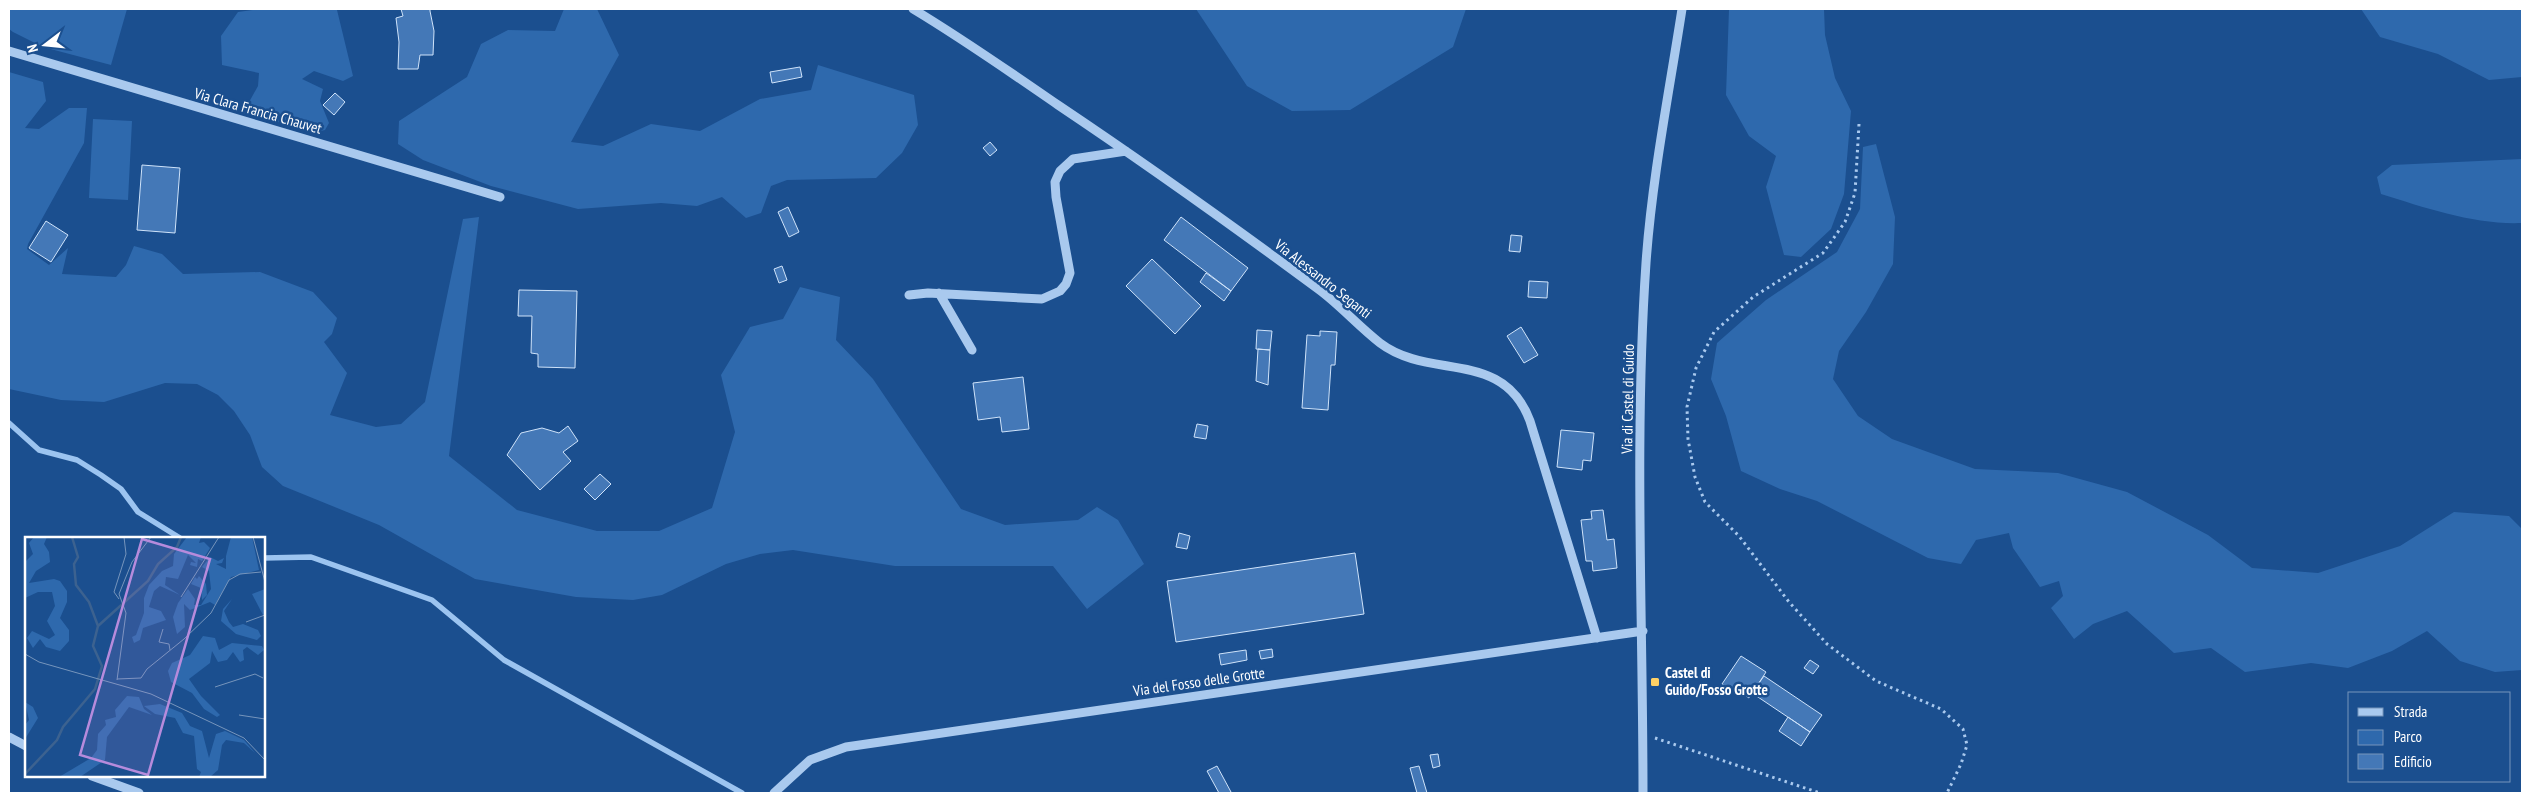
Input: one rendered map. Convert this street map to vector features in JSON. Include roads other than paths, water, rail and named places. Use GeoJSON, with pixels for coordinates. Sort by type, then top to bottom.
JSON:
{"type":"FeatureCollection","features":[{"type":"Feature","properties":{"kind":"street","name":"Via Alessandro Seganti"},"geometry":{"type":"LineString","coordinates":[[913,9],[990,58],[1126,151],[1318,289],[1386,347],[1403,356],[1486,374],[1516,393],[1530,421],[1597,638]]}},
{"type":"Feature","properties":{"kind":"street","name":"Via di Castel di Guido"},"geometry":{"type":"LineString","coordinates":[[1643,793],[1640,411],[1646,262],[1650,222],[1682,9]]}},
{"type":"Feature","properties":{"kind":"street","name":"Via Clara Francia Chauvet"},"geometry":{"type":"LineString","coordinates":[[9,52],[500,197]]}},
{"type":"Feature","properties":{"kind":"street"},"geometry":{"type":"LineString","coordinates":[[909,295],[939,293],[1042,299],[1060,291],[1066,284],[1070,273],[1056,197],[1055,182],[1060,171],[1073,159],[1126,151]]}},
{"type":"Feature","properties":{"kind":"street"},"geometry":{"type":"LineString","coordinates":[[939,293],[972,350]]}},
{"type":"Feature","properties":{"kind":"street","name":"Via del Fosso delle Grotte"},"geometry":{"type":"LineString","coordinates":[[774,793],[810,760],[846,747],[1643,631]]}},
{"type":"Feature","properties":{"kind":"street"},"geometry":{"type":"LineString","coordinates":[[9,737],[25,745]]}},
{"type":"Feature","properties":{"kind":"street"},"geometry":{"type":"LineString","coordinates":[[95,777],[140,793]]}},
{"type":"Feature","properties":{"kind":"waterway"},"geometry":{"type":"LineString","coordinates":[[9,423],[39,450],[77,460],[101,475],[121,489],[138,512],[178,537]]}},
{"type":"Feature","properties":{"kind":"waterway"},"geometry":{"type":"LineString","coordinates":[[265,558],[311,557],[432,600],[504,660],[742,793]]}},
{"type":"Feature","properties":{"kind":"place","name":"Castel di Guido/Fosso Grotte"},"geometry":{"type":"Point","coordinates":[1655,682]}}]}
